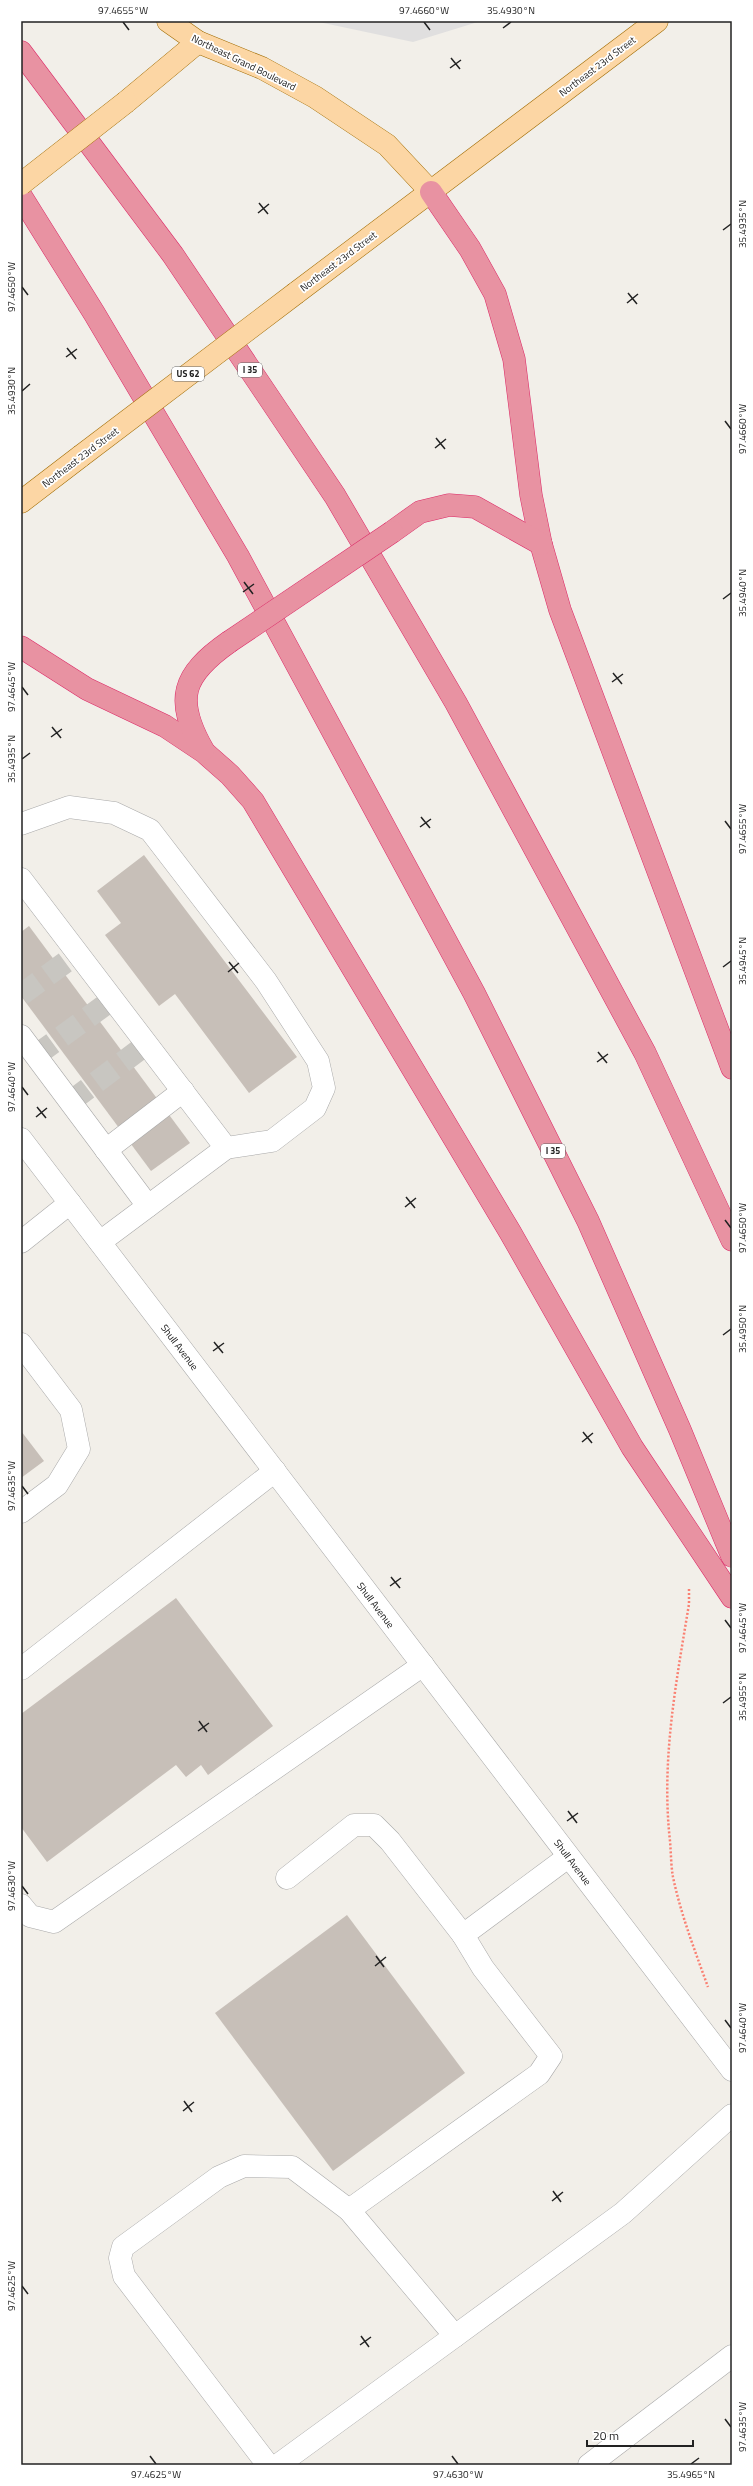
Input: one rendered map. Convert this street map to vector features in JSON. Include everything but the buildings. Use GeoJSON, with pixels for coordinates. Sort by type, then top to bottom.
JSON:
{"type":"FeatureCollection","features":[{"type":"Feature","properties":{"kind":"highway","name":"I 35"},"geometry":{"type":"LineString","coordinates":[[21,52],[173,255],[335,496],[456,703],[645,1053],[732,1240]]}},
{"type":"Feature","properties":{"kind":"highway"},"geometry":{"type":"LineString","coordinates":[[431,192],[470,249],[495,294],[514,358],[531,495],[541,544],[560,610],[595,708],[732,1068]]}},
{"type":"Feature","properties":{"kind":"highway","name":"I 35"},"geometry":{"type":"LineString","coordinates":[[21,196],[94,313],[238,556],[474,993],[588,1220],[680,1430],[732,1556]]}},
{"type":"Feature","properties":{"kind":"highway"},"geometry":{"type":"LineString","coordinates":[[204,752],[190,727],[185,701],[190,678],[206,658],[420,512],[449,505],[475,507],[541,544]]}},
{"type":"Feature","properties":{"kind":"highway"},"geometry":{"type":"LineString","coordinates":[[21,647],[86,689],[165,726],[204,752],[230,775],[253,801],[506,1225],[632,1447],[732,1596]]}},
{"type":"Feature","properties":{"kind":"main road","name":"Northeast Grand Boulevard"},"geometry":{"type":"LineString","coordinates":[[168,21],[198,42],[262,68],[315,96],[386,145],[431,192]]}},
{"type":"Feature","properties":{"kind":"main road","name":"Northeast 23rd Street"},"geometry":{"type":"LineString","coordinates":[[21,502],[296,292],[657,21]]}},
{"type":"Feature","properties":{"kind":"main road"},"geometry":{"type":"LineString","coordinates":[[21,184],[126,102],[198,42]]}},
{"type":"Feature","properties":{"kind":"street"},"geometry":{"type":"LineString","coordinates":[[21,824],[69,807],[114,813],[150,830],[266,981],[318,1062],[324,1088],[315,1108],[272,1141],[226,1148],[100,1242]]}},
{"type":"Feature","properties":{"kind":"street"},"geometry":{"type":"LineString","coordinates":[[21,879],[226,1148]]}},
{"type":"Feature","properties":{"kind":"street"},"geometry":{"type":"LineString","coordinates":[[21,1036],[148,1206]]}},
{"type":"Feature","properties":{"kind":"street"},"geometry":{"type":"LineString","coordinates":[[106,1150],[183,1091]]}},
{"type":"Feature","properties":{"kind":"street","name":"Shull Avenue"},"geometry":{"type":"LineString","coordinates":[[21,1139],[732,2070]]}},
{"type":"Feature","properties":{"kind":"street"},"geometry":{"type":"LineString","coordinates":[[21,1242],[70,1203]]}},
{"type":"Feature","properties":{"kind":"street"},"geometry":{"type":"LineString","coordinates":[[21,1344],[70,1410],[79,1449],[57,1485],[21,1512]]}},
{"type":"Feature","properties":{"kind":"street"},"geometry":{"type":"LineString","coordinates":[[21,1669],[274,1471]]}},
{"type":"Feature","properties":{"kind":"street"},"geometry":{"type":"LineString","coordinates":[[21,1905],[30,1916],[54,1922],[423,1665]]}},
{"type":"Feature","properties":{"kind":"street"},"geometry":{"type":"LineString","coordinates":[[287,1878],[354,1825],[374,1825],[390,1841],[462,1935],[483,1968],[551,2056],[539,2074],[350,2210]]}},
{"type":"Feature","properties":{"kind":"street"},"geometry":{"type":"LineString","coordinates":[[462,1935],[568,1857]]}},
{"type":"Feature","properties":{"kind":"street"},"geometry":{"type":"LineString","coordinates":[[278,2465],[623,2213],[732,2116]]}},
{"type":"Feature","properties":{"kind":"street"},"geometry":{"type":"LineString","coordinates":[[268,2465],[124,2276],[120,2258],[123,2247],[219,2177],[244,2166],[292,2167],[350,2210],[455,2336]]}},
{"type":"Feature","properties":{"kind":"street"},"geometry":{"type":"LineString","coordinates":[[589,2465],[732,2356]]}},
{"type":"Feature","properties":{"kind":"path"},"geometry":{"type":"LineString","coordinates":[[689,1588],[689,1604],[672,1705],[666,1767],[668,1824],[673,1876],[693,1946],[710,1991]]}},
{"type":"Feature","properties":{"kind":"shaded area"},"geometry":{"type":"Polygon","coordinates":[[[314,21],[481,21],[413,42],[314,21]]]}},
{"type":"Feature","properties":{"kind":"tunnel"},"geometry":{"type":"LineString","coordinates":[[21,995],[78,953]]}},
{"type":"Feature","properties":{"kind":"tunnel"},"geometry":{"type":"LineString","coordinates":[[35,1056],[113,999]]}},
{"type":"Feature","properties":{"kind":"tunnel"},"geometry":{"type":"LineString","coordinates":[[70,1102],[147,1044]]}}]}
